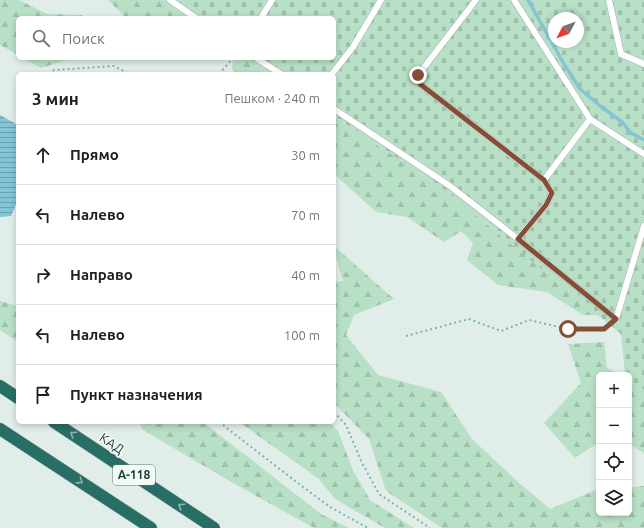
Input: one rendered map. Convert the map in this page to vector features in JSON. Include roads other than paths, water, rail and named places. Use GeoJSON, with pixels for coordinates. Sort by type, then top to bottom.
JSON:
{"type":"FeatureCollection","features":[{"type":"Feature","properties":{"kind":"highway"},"geometry":{"type":"LineString","coordinates":[[0,386],[16,397]]}},
{"type":"Feature","properties":{"kind":"highway","name":"КАД"},"geometry":{"type":"LineString","coordinates":[[57,424],[214,528]]}},
{"type":"Feature","properties":{"kind":"highway","name":"А-118"},"geometry":{"type":"LineString","coordinates":[[0,429],[151,528]]}},
{"type":"Feature","properties":{"kind":"lane"},"geometry":{"type":"LineString","coordinates":[[170,0],[193,16]]}},
{"type":"Feature","properties":{"kind":"lane"},"geometry":{"type":"LineString","coordinates":[[261,16],[272,0]]}},
{"type":"Feature","properties":{"kind":"lane"},"geometry":{"type":"LineString","coordinates":[[334,72],[353,47],[381,0]]}},
{"type":"Feature","properties":{"kind":"lane"},"geometry":{"type":"LineString","coordinates":[[476,0],[418,75],[420,84],[544,180],[552,193],[546,205],[518,239]]}},
{"type":"Feature","properties":{"kind":"lane"},"geometry":{"type":"LineString","coordinates":[[514,0],[590,119],[644,154]]}},
{"type":"Feature","properties":{"kind":"lane"},"geometry":{"type":"LineString","coordinates":[[609,0],[621,54],[644,64]]}},
{"type":"Feature","properties":{"kind":"lane"},"geometry":{"type":"LineString","coordinates":[[259,60],[278,72]]}},
{"type":"Feature","properties":{"kind":"lane"},"geometry":{"type":"LineString","coordinates":[[336,110],[450,186],[616,319],[644,226]]}},
{"type":"Feature","properties":{"kind":"lane"},"geometry":{"type":"LineString","coordinates":[[544,180],[590,119]]}},
{"type":"Feature","properties":{"kind":"water"},"geometry":{"type":"Polygon","coordinates":[[[0,115],[16,124],[16,204],[11,216],[0,217],[0,115]]]}},
{"type":"Feature","properties":{"kind":"waterway"},"geometry":{"type":"LineString","coordinates":[[528,0],[564,64],[580,89],[622,122],[631,133],[644,140]]}}]}
